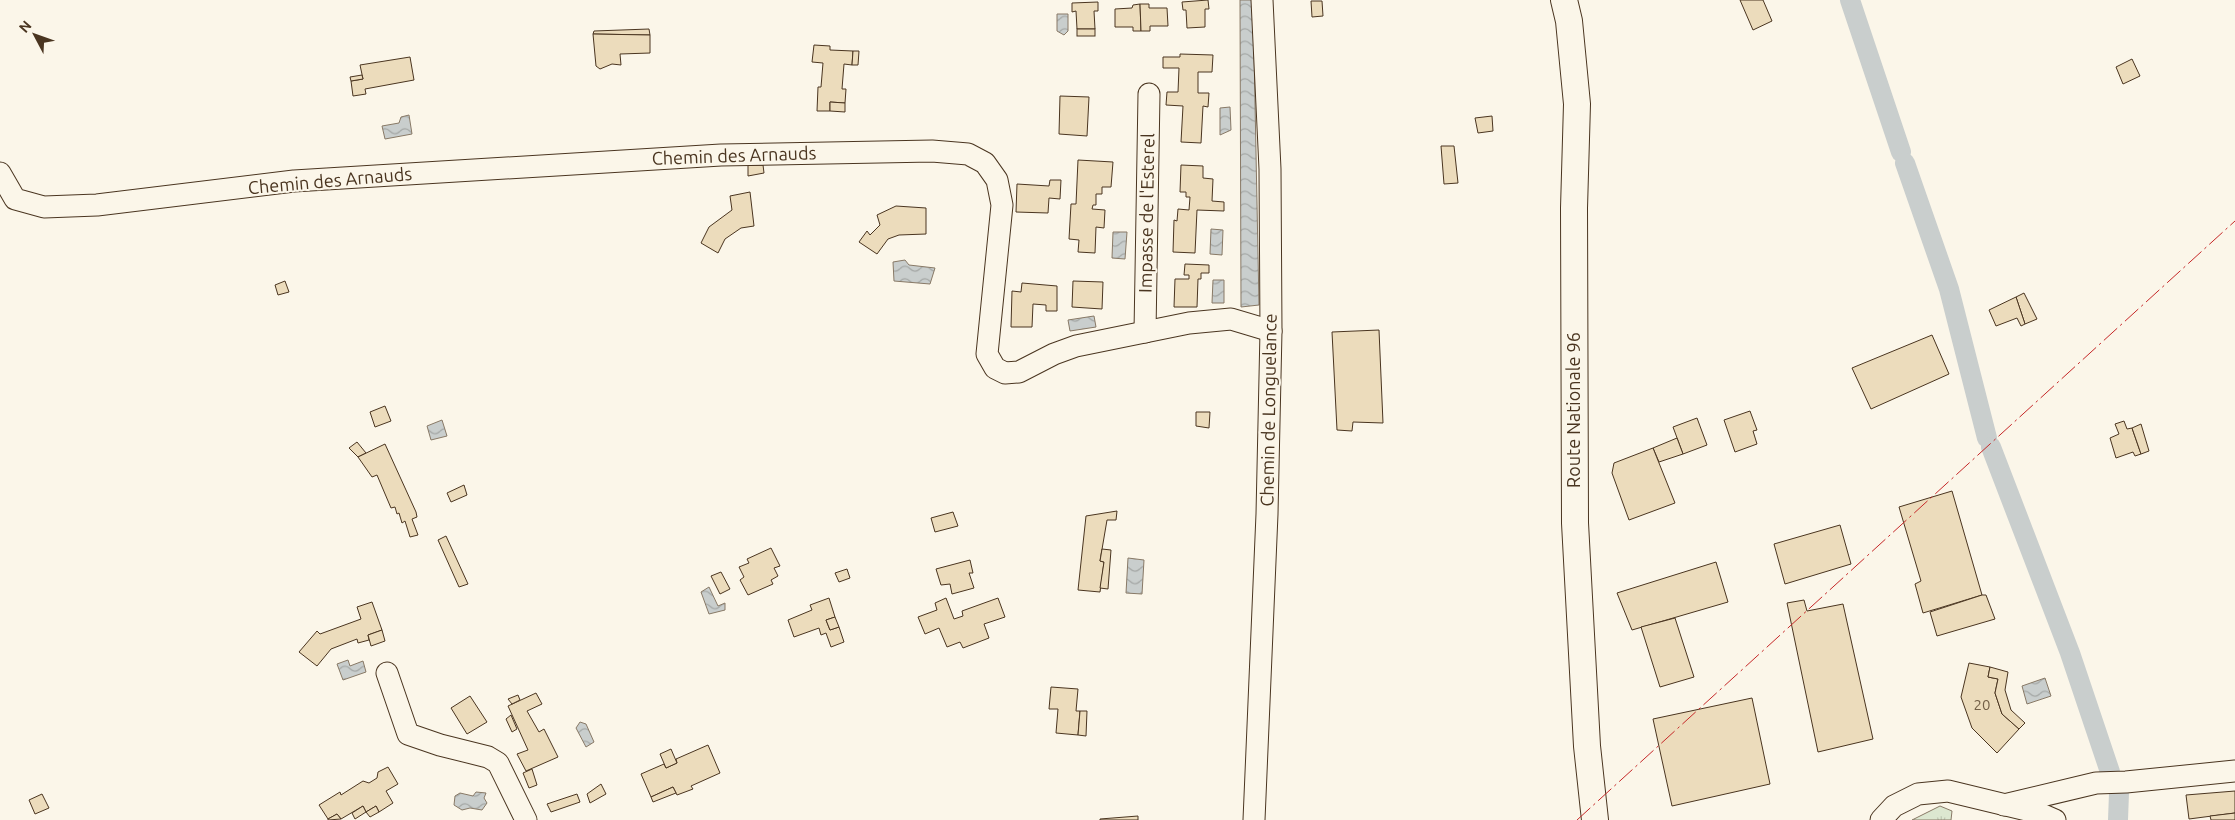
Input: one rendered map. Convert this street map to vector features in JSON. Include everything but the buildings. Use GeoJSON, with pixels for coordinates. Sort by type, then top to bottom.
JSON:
{"type":"FeatureCollection","features":[{"type":"Feature","properties":{"kind":"main road","name":"Route Nationale 96"},"geometry":{"type":"LineString","coordinates":[[1564,0],[1569,21],[1577,104],[1574,208],[1575,523],[1587,746],[1595,820]]}},
{"type":"Feature","properties":{"kind":"street","name":"Chemin de Longuelance"},"geometry":{"type":"LineString","coordinates":[[1254,820],[1267,514],[1271,331],[1270,169],[1262,0]]}},
{"type":"Feature","properties":{"kind":"street","name":"Impasse de l'Esterel"},"geometry":{"type":"LineString","coordinates":[[1144,332],[1149,94]]}},
{"type":"Feature","properties":{"kind":"street","name":"Chemin des Arnauds"},"geometry":{"type":"LineString","coordinates":[[0,173],[15,199],[44,206],[53,206],[97,205],[294,181],[711,155],[932,151],[968,154],[985,163],[997,180],[1002,206],[987,354],[995,368],[1005,373],[1019,372],[1054,354],[1076,346],[1188,323],[1231,318],[1255,324],[1271,331]]}},
{"type":"Feature","properties":{"kind":"street"},"geometry":{"type":"LineString","coordinates":[[387,673],[408,734],[440,745],[488,757],[498,764],[526,820]]}},
{"type":"Feature","properties":{"kind":"street"},"geometry":{"type":"LineString","coordinates":[[2004,805],[2096,783],[2235,772]]}},
{"type":"Feature","properties":{"kind":"street"},"geometry":{"type":"LineString","coordinates":[[1880,820],[1894,806],[1918,794],[1948,791],[2039,813],[2055,820]]}},
{"type":"Feature","properties":{"kind":"green space"},"geometry":{"type":"Polygon","coordinates":[[[1940,806],[1952,811],[1951,820],[1912,820],[1940,806]]]}},
{"type":"Feature","properties":{"kind":"water"},"geometry":{"type":"Polygon","coordinates":[[[1240,0],[1253,0],[1259,305],[1241,307],[1240,0]]]}},
{"type":"Feature","properties":{"kind":"water"},"geometry":{"type":"Polygon","coordinates":[[[1057,14],[1068,14],[1068,31],[1064,35],[1057,31],[1057,14]]]}},
{"type":"Feature","properties":{"kind":"water"},"geometry":{"type":"Polygon","coordinates":[[[1230,107],[1231,130],[1220,135],[1220,108],[1230,107]]]}},
{"type":"Feature","properties":{"kind":"water"},"geometry":{"type":"Polygon","coordinates":[[[409,115],[412,134],[385,139],[382,126],[399,123],[401,117],[409,115]]]}},
{"type":"Feature","properties":{"kind":"water"},"geometry":{"type":"Polygon","coordinates":[[[1211,229],[1223,230],[1222,255],[1210,254],[1211,229]]]}},
{"type":"Feature","properties":{"kind":"water"},"geometry":{"type":"Polygon","coordinates":[[[1113,232],[1127,232],[1125,259],[1112,258],[1113,232]]]}},
{"type":"Feature","properties":{"kind":"water"},"geometry":{"type":"Polygon","coordinates":[[[905,260],[909,265],[935,268],[930,284],[894,281],[893,262],[905,260]]]}},
{"type":"Feature","properties":{"kind":"water"},"geometry":{"type":"Polygon","coordinates":[[[1213,280],[1224,280],[1224,303],[1212,303],[1213,280]]]}},
{"type":"Feature","properties":{"kind":"water"},"geometry":{"type":"Polygon","coordinates":[[[1094,316],[1096,327],[1070,331],[1068,320],[1094,316]]]}},
{"type":"Feature","properties":{"kind":"water"},"geometry":{"type":"Polygon","coordinates":[[[442,420],[447,436],[431,440],[427,426],[442,420]]]}},
{"type":"Feature","properties":{"kind":"water"},"geometry":{"type":"Polygon","coordinates":[[[1128,558],[1144,560],[1142,594],[1126,593],[1128,558]]]}},
{"type":"Feature","properties":{"kind":"water"},"geometry":{"type":"Polygon","coordinates":[[[709,587],[718,606],[725,603],[725,610],[709,614],[701,592],[709,587]]]}},
{"type":"Feature","properties":{"kind":"water"},"geometry":{"type":"Polygon","coordinates":[[[348,660],[350,666],[363,661],[366,672],[343,680],[337,664],[348,660]]]}},
{"type":"Feature","properties":{"kind":"water"},"geometry":{"type":"Polygon","coordinates":[[[2045,678],[2051,696],[2027,704],[2022,686],[2045,678]]]}},
{"type":"Feature","properties":{"kind":"water"},"geometry":{"type":"Polygon","coordinates":[[[580,722],[586,724],[594,742],[586,747],[576,728],[580,722]]]}},
{"type":"Feature","properties":{"kind":"water"},"geometry":{"type":"Polygon","coordinates":[[[476,792],[486,793],[484,798],[487,803],[482,810],[470,808],[462,810],[454,805],[455,796],[460,793],[473,796],[476,792]]]}},
{"type":"Feature","properties":{"kind":"waterway"},"geometry":{"type":"LineString","coordinates":[[1850,0],[1901,152]]}},
{"type":"Feature","properties":{"kind":"waterway"},"geometry":{"type":"LineString","coordinates":[[1905,163],[1949,289],[1987,438]]}},
{"type":"Feature","properties":{"kind":"waterway"},"geometry":{"type":"LineString","coordinates":[[1991,447],[2070,653],[2110,772]]}},
{"type":"Feature","properties":{"kind":"waterway"},"geometry":{"type":"LineString","coordinates":[[2118,820],[2119,793]]}},
{"type":"Feature","properties":{"kind":"power"},"geometry":{"type":"LineString","coordinates":[[1577,820],[2235,221]]}}]}
